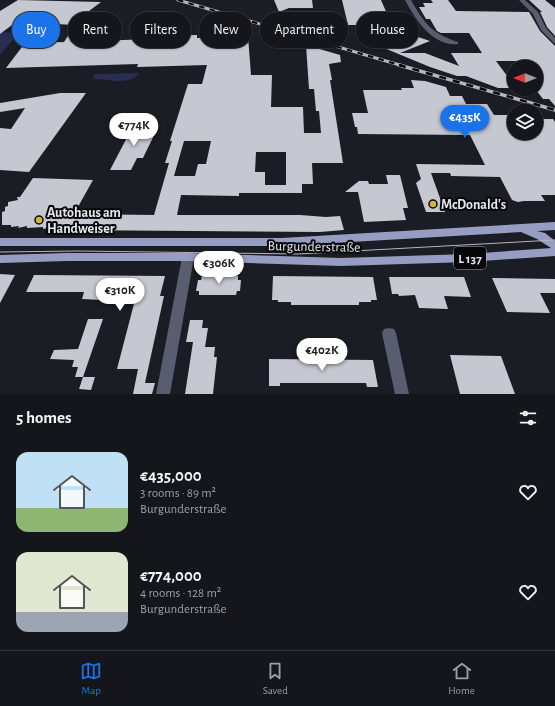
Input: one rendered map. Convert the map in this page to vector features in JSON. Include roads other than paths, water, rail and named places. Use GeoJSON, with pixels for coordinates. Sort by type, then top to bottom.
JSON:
{"type":"FeatureCollection","features":[{"type":"Feature","properties":{"kind":"main road","name":"L 137"},"geometry":{"type":"LineString","coordinates":[[519,228],[555,226]]}},
{"type":"Feature","properties":{"kind":"main road","name":"Burgunderstraße"},"geometry":{"type":"LineString","coordinates":[[0,242],[282,242],[519,228]]}},
{"type":"Feature","properties":{"kind":"main road"},"geometry":{"type":"LineString","coordinates":[[519,228],[531,231],[555,246]]}},
{"type":"Feature","properties":{"kind":"main road","name":"Burgunderstraße"},"geometry":{"type":"LineString","coordinates":[[0,258],[188,257],[341,262],[468,258],[555,252]]}},
{"type":"Feature","properties":{"kind":"street"},"geometry":{"type":"LineString","coordinates":[[408,0],[418,20],[428,30],[442,39],[456,43]]}},
{"type":"Feature","properties":{"kind":"street"},"geometry":{"type":"LineString","coordinates":[[522,0],[536,13],[543,29],[555,42]]}},
{"type":"Feature","properties":{"kind":"street"},"geometry":{"type":"LineString","coordinates":[[163,394],[188,257]]}},
{"type":"Feature","properties":{"kind":"street"},"geometry":{"type":"LineString","coordinates":[[389,333],[402,394]]}},
{"type":"Feature","properties":{"kind":"tram line"},"geometry":{"type":"LineString","coordinates":[[0,252],[79,251],[298,254],[555,240]]}},
{"type":"Feature","properties":{"kind":"railway"},"geometry":{"type":"LineString","coordinates":[[178,0],[403,66]]}},
{"type":"Feature","properties":{"kind":"railway"},"geometry":{"type":"LineString","coordinates":[[399,65],[555,110]]}},
{"type":"Feature","properties":{"kind":"place","name":"McDonald's"},"geometry":{"type":"Point","coordinates":[433,204]}},
{"type":"Feature","properties":{"kind":"place","name":"Autohaus am Handweiser"},"geometry":{"type":"Point","coordinates":[39,220]}}]}
